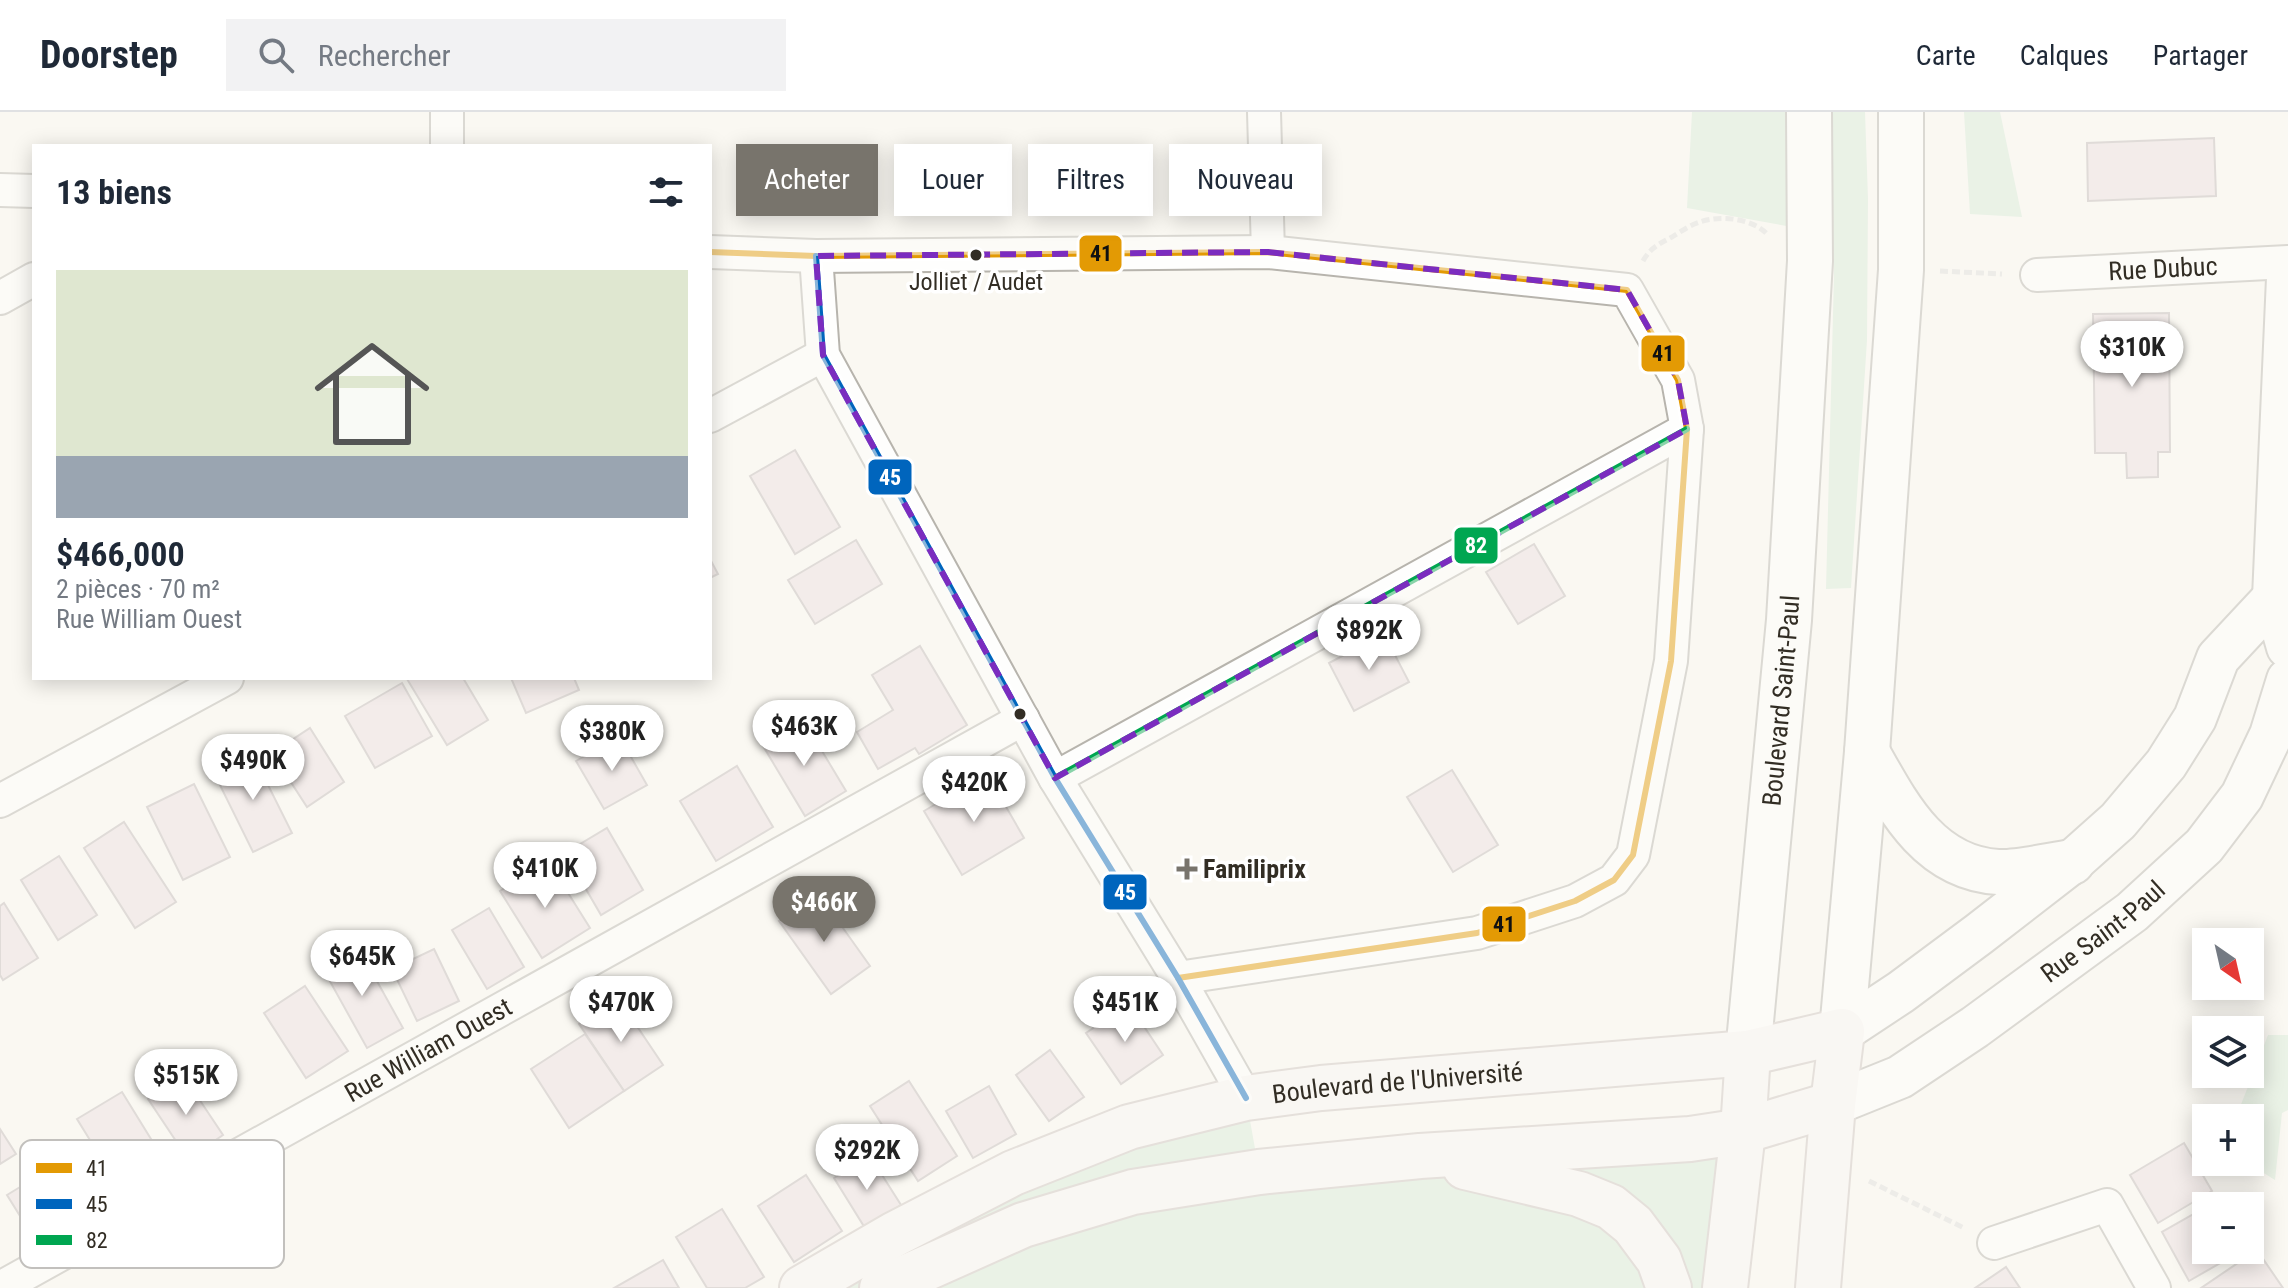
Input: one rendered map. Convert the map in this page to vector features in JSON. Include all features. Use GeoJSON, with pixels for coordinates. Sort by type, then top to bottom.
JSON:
{"type":"FeatureCollection","features":[{"type":"Feature","properties":{"kind":"main road","name":"Boulevard Saint-Paul"},"geometry":{"type":"LineString","coordinates":[[1725,1288],[1743,1131],[1789,620],[1810,261],[1809,112]]}},
{"type":"Feature","properties":{"kind":"main road"},"geometry":{"type":"LineString","coordinates":[[1818,1288],[1867,752],[1901,270],[1901,112]]}},
{"type":"Feature","properties":{"kind":"main road"},"geometry":{"type":"LineString","coordinates":[[1867,752],[1899,808],[1923,839],[1960,863],[1998,872],[2072,862]]}},
{"type":"Feature","properties":{"kind":"main road","name":"Boulevard de l'Université"},"geometry":{"type":"LineString","coordinates":[[802,1288],[895,1234],[1013,1173],[1129,1127],[1246,1098],[1321,1088],[1748,1053],[1842,1031]]}},
{"type":"Feature","properties":{"kind":"main road"},"geometry":{"type":"LineString","coordinates":[[882,1288],[1023,1225],[1133,1192],[1259,1172],[1420,1156],[1690,1139],[1743,1131],[1833,1104]]}},
{"type":"Feature","properties":{"kind":"main road"},"geometry":{"type":"LineString","coordinates":[[1420,1156],[1579,1194],[1611,1207],[1633,1225],[1659,1260],[1669,1288]]}},
{"type":"Feature","properties":{"kind":"street"},"geometry":{"type":"LineString","coordinates":[[447,112],[447,144]]}},
{"type":"Feature","properties":{"kind":"street"},"geometry":{"type":"LineString","coordinates":[[1264,112],[1268,252]]}},
{"type":"Feature","properties":{"kind":"street"},"geometry":{"type":"LineString","coordinates":[[0,190],[32,191]]}},
{"type":"Feature","properties":{"kind":"street"},"geometry":{"type":"LineString","coordinates":[[712,252],[816,256],[1268,252],[1627,290],[1678,380],[1687,429],[1671,661],[1633,855],[1614,880],[1575,901],[1477,933],[1178,978]]}},
{"type":"Feature","properties":{"kind":"street"},"geometry":{"type":"LineString","coordinates":[[816,256],[823,355],[1055,778],[1178,978],[1246,1098]]}},
{"type":"Feature","properties":{"kind":"street","name":"Rue Dubuc"},"geometry":{"type":"LineString","coordinates":[[2037,275],[2288,262]]}},
{"type":"Feature","properties":{"kind":"street"},"geometry":{"type":"LineString","coordinates":[[2288,278],[2281,598],[2288,647]]}},
{"type":"Feature","properties":{"kind":"street"},"geometry":{"type":"LineString","coordinates":[[0,298],[32,280]]}},
{"type":"Feature","properties":{"kind":"street"},"geometry":{"type":"LineString","coordinates":[[712,415],[823,355]]}},
{"type":"Feature","properties":{"kind":"street"},"geometry":{"type":"LineString","coordinates":[[1055,778],[1687,429]]}},
{"type":"Feature","properties":{"kind":"street"},"geometry":{"type":"LineString","coordinates":[[1842,1031],[1912,984],[2072,862],[2118,821],[2166,764],[2195,718],[2218,658],[2281,598]]}},
{"type":"Feature","properties":{"kind":"street"},"geometry":{"type":"LineString","coordinates":[[0,801],[223,680]]}},
{"type":"Feature","properties":{"kind":"street","name":"Rue Saint-Paul"},"geometry":{"type":"LineString","coordinates":[[1833,1104],[1900,1077],[1975,1027],[2132,912],[2204,846],[2242,796],[2271,735],[2288,680]]}},
{"type":"Feature","properties":{"kind":"street","name":"Rue William Ouest"},"geometry":{"type":"LineString","coordinates":[[266,1140],[1023,719]]}},
{"type":"Feature","properties":{"kind":"street"},"geometry":{"type":"LineString","coordinates":[[1994,1243],[2107,1205],[2154,1288]]}},
{"type":"Feature","properties":{"kind":"street","name":"Rue William Ouest"},"geometry":{"type":"LineString","coordinates":[[0,1288],[36,1268]]}},
{"type":"Feature","properties":{"kind":"path"},"geometry":{"type":"LineString","coordinates":[[1627,290],[1649,250],[1701,221],[1720,218],[1745,221],[1761,228],[1784,250],[1810,261]]}},
{"type":"Feature","properties":{"kind":"path"},"geometry":{"type":"LineString","coordinates":[[1865,1180],[1994,1243]]}},
{"type":"Feature","properties":{"kind":"highlighted area"},"geometry":{"type":"Polygon","coordinates":[[[1268,252],[1627,290],[1678,380],[1687,429],[1055,778],[823,355],[816,256],[1268,252]]]}},
{"type":"Feature","properties":{"kind":"green space"},"geometry":{"type":"Polygon","coordinates":[[[1692,112],[1787,112],[1792,227],[1687,208],[1692,112]]]}},
{"type":"Feature","properties":{"kind":"green space"},"geometry":{"type":"Polygon","coordinates":[[[1828,112],[1865,112],[1868,199],[1867,340],[1851,588],[1826,589],[1834,275],[1828,112]]]}},
{"type":"Feature","properties":{"kind":"green space"},"geometry":{"type":"Polygon","coordinates":[[[1964,112],[2000,112],[2022,217],[1970,214],[1964,112]]]}},
{"type":"Feature","properties":{"kind":"green space"},"geometry":{"type":"Polygon","coordinates":[[[2268,1035],[2288,1035],[2288,1110],[2282,1113],[2275,1180],[2264,1173],[2264,1104],[2241,1104],[2247,1088],[2264,1088],[2264,1045],[2268,1035]]]}},
{"type":"Feature","properties":{"kind":"green space"},"geometry":{"type":"Polygon","coordinates":[[[1246,1098],[1259,1171],[1743,1131],[1725,1288],[802,1288],[895,1234],[1246,1098]]]}},
{"type":"Feature","properties":{"kind":"building"},"geometry":{"type":"Polygon","coordinates":[[[2214,138],[2216,196],[2088,201],[2087,143],[2214,138]]]}},
{"type":"Feature","properties":{"kind":"building"},"geometry":{"type":"Polygon","coordinates":[[[2169,313],[2170,452],[2158,452],[2158,477],[2127,478],[2126,453],[2095,453],[2093,314],[2169,313]]]}},
{"type":"Feature","properties":{"kind":"building"},"geometry":{"type":"Polygon","coordinates":[[[795,450],[840,527],[795,554],[750,476],[795,450]]]}},
{"type":"Feature","properties":{"kind":"building"},"geometry":{"type":"Polygon","coordinates":[[[856,540],[882,584],[815,624],[788,580],[856,540]]]}},
{"type":"Feature","properties":{"kind":"building"},"geometry":{"type":"Polygon","coordinates":[[[1534,544],[1565,596],[1518,624],[1486,572],[1534,544]]]}},
{"type":"Feature","properties":{"kind":"building"},"geometry":{"type":"Polygon","coordinates":[[[712,563],[718,574],[712,577],[712,563]]]}},
{"type":"Feature","properties":{"kind":"building"},"geometry":{"type":"Polygon","coordinates":[[[1384,634],[1409,682],[1354,711],[1329,663],[1384,634]]]}},
{"type":"Feature","properties":{"kind":"building"},"geometry":{"type":"Polygon","coordinates":[[[920,646],[967,725],[919,754],[915,748],[878,769],[857,732],[893,710],[872,675],[920,646]]]}},
{"type":"Feature","properties":{"kind":"building"},"geometry":{"type":"Polygon","coordinates":[[[408,680],[464,680],[488,720],[447,745],[408,680]]]}},
{"type":"Feature","properties":{"kind":"building"},"geometry":{"type":"Polygon","coordinates":[[[512,680],[575,680],[579,690],[526,713],[512,680]]]}},
{"type":"Feature","properties":{"kind":"building"},"geometry":{"type":"Polygon","coordinates":[[[402,683],[432,736],[375,768],[345,716],[402,683]]]}},
{"type":"Feature","properties":{"kind":"building"},"geometry":{"type":"Polygon","coordinates":[[[804,721],[846,791],[805,816],[763,746],[804,721]]]}},
{"type":"Feature","properties":{"kind":"building"},"geometry":{"type":"Polygon","coordinates":[[[310,728],[344,782],[307,807],[272,753],[310,728]]]}},
{"type":"Feature","properties":{"kind":"building"},"geometry":{"type":"Polygon","coordinates":[[[619,736],[647,785],[604,809],[576,761],[619,736]]]}},
{"type":"Feature","properties":{"kind":"building"},"geometry":{"type":"Polygon","coordinates":[[[252,753],[292,833],[253,852],[213,771],[252,753]]]}},
{"type":"Feature","properties":{"kind":"building"},"geometry":{"type":"Polygon","coordinates":[[[737,766],[773,827],[716,861],[680,801],[737,766]]]}},
{"type":"Feature","properties":{"kind":"building"},"geometry":{"type":"Polygon","coordinates":[[[1452,770],[1498,845],[1453,872],[1407,797],[1452,770]]]}},
{"type":"Feature","properties":{"kind":"building"},"geometry":{"type":"Polygon","coordinates":[[[987,774],[1024,838],[962,875],[924,811],[987,774]]]}},
{"type":"Feature","properties":{"kind":"building"},"geometry":{"type":"Polygon","coordinates":[[[194,784],[230,857],[183,880],[147,807],[194,784]]]}},
{"type":"Feature","properties":{"kind":"building"},"geometry":{"type":"Polygon","coordinates":[[[124,822],[176,902],[135,928],[84,848],[124,822]]]}},
{"type":"Feature","properties":{"kind":"building"},"geometry":{"type":"Polygon","coordinates":[[[607,828],[643,890],[601,915],[565,853],[607,828]]]}},
{"type":"Feature","properties":{"kind":"building"},"geometry":{"type":"Polygon","coordinates":[[[59,856],[97,915],[58,940],[21,880],[59,856]]]}},
{"type":"Feature","properties":{"kind":"building"},"geometry":{"type":"Polygon","coordinates":[[[548,861],[590,928],[542,958],[500,891],[548,861]]]}},
{"type":"Feature","properties":{"kind":"building"},"geometry":{"type":"Polygon","coordinates":[[[818,893],[870,966],[831,994],[779,921],[818,893]]]}},
{"type":"Feature","properties":{"kind":"building"},"geometry":{"type":"Polygon","coordinates":[[[4,903],[38,958],[3,980],[0,975],[0,906],[4,903]]]}},
{"type":"Feature","properties":{"kind":"building"},"geometry":{"type":"Polygon","coordinates":[[[489,908],[524,967],[487,989],[452,930],[489,908]]]}},
{"type":"Feature","properties":{"kind":"building"},"geometry":{"type":"Polygon","coordinates":[[[358,947],[403,1028],[367,1048],[322,967],[358,947]]]}},
{"type":"Feature","properties":{"kind":"building"},"geometry":{"type":"Polygon","coordinates":[[[434,949],[459,1001],[417,1021],[392,969],[434,949]]]}},
{"type":"Feature","properties":{"kind":"building"},"geometry":{"type":"Polygon","coordinates":[[[305,986],[348,1051],[306,1078],[264,1013],[305,986]]]}},
{"type":"Feature","properties":{"kind":"building"},"geometry":{"type":"Polygon","coordinates":[[[618,998],[663,1065],[624,1091],[579,1024],[618,998]]]}},
{"type":"Feature","properties":{"kind":"building"},"geometry":{"type":"Polygon","coordinates":[[[1129,1004],[1163,1055],[1121,1084],[1086,1033],[1129,1004]]]}},
{"type":"Feature","properties":{"kind":"building"},"geometry":{"type":"Polygon","coordinates":[[[585,1034],[624,1091],[569,1128],[531,1069],[585,1034]]]}},
{"type":"Feature","properties":{"kind":"building"},"geometry":{"type":"Polygon","coordinates":[[[1050,1050],[1084,1097],[1049,1121],[1016,1075],[1050,1050]]]}},
{"type":"Feature","properties":{"kind":"building"},"geometry":{"type":"Polygon","coordinates":[[[183,1075],[223,1135],[216,1140],[175,1140],[148,1099],[183,1075]]]}},
{"type":"Feature","properties":{"kind":"building"},"geometry":{"type":"Polygon","coordinates":[[[909,1081],[957,1156],[918,1181],[870,1106],[909,1081]]]}},
{"type":"Feature","properties":{"kind":"building"},"geometry":{"type":"Polygon","coordinates":[[[989,1086],[1016,1134],[973,1158],[946,1111],[989,1086]]]}},
{"type":"Feature","properties":{"kind":"building"},"geometry":{"type":"Polygon","coordinates":[[[122,1092],[152,1140],[90,1140],[77,1119],[122,1092]]]}},
{"type":"Feature","properties":{"kind":"building"},"geometry":{"type":"Polygon","coordinates":[[[0,1129],[16,1154],[0,1164],[0,1129]]]}},
{"type":"Feature","properties":{"kind":"building"},"geometry":{"type":"Polygon","coordinates":[[[2184,1143],[2192,1157],[2192,1176],[2203,1176],[2212,1191],[2192,1192],[2192,1203],[2158,1223],[2130,1175],[2184,1143]]]}},
{"type":"Feature","properties":{"kind":"building"},"geometry":{"type":"Polygon","coordinates":[[[870,1156],[901,1205],[865,1228],[834,1178],[870,1156]]]}},
{"type":"Feature","properties":{"kind":"building"},"geometry":{"type":"Polygon","coordinates":[[[806,1175],[842,1231],[794,1262],[758,1206],[806,1175]]]}},
{"type":"Feature","properties":{"kind":"building"},"geometry":{"type":"Polygon","coordinates":[[[20,1187],[20,1216],[7,1195],[20,1187]]]}},
{"type":"Feature","properties":{"kind":"building"},"geometry":{"type":"Polygon","coordinates":[[[722,1209],[764,1277],[745,1288],[707,1288],[676,1237],[722,1209]]]}},
{"type":"Feature","properties":{"kind":"building"},"geometry":{"type":"Polygon","coordinates":[[[2192,1215],[2192,1264],[2219,1264],[2189,1281],[2162,1232],[2192,1215]]]}},
{"type":"Feature","properties":{"kind":"building"},"geometry":{"type":"Polygon","coordinates":[[[663,1260],[679,1288],[614,1288],[663,1260]]]}},
{"type":"Feature","properties":{"kind":"building"},"geometry":{"type":"Polygon","coordinates":[[[2264,1260],[2283,1288],[2201,1288],[2236,1264],[2264,1264],[2264,1260]]]}},
{"type":"Feature","properties":{"kind":"building"},"geometry":{"type":"Polygon","coordinates":[[[2006,1267],[2020,1288],[1975,1288],[2006,1267]]]}},
{"type":"Feature","properties":{"kind":"transit line","name":"41"},"geometry":{"type":"LineString","coordinates":[[712,252],[816,256],[1268,252],[1627,290],[1678,380],[1687,429],[1671,661],[1633,855],[1614,880],[1575,901],[1477,933],[1178,978]]}},
{"type":"Feature","properties":{"kind":"transit line","name":"45"},"geometry":{"type":"LineString","coordinates":[[816,256],[823,355],[1055,778],[1178,978],[1246,1098]]}},
{"type":"Feature","properties":{"kind":"transit line","name":"82"},"geometry":{"type":"LineString","coordinates":[[1055,778],[1687,429]]}},
{"type":"Feature","properties":{"kind":"place","name":"Jolliet / Audet"},"geometry":{"type":"Point","coordinates":[976,255]}},
{"type":"Feature","properties":{"kind":"place","name":"Familiprix"},"geometry":{"type":"Point","coordinates":[1187,869]}}]}
